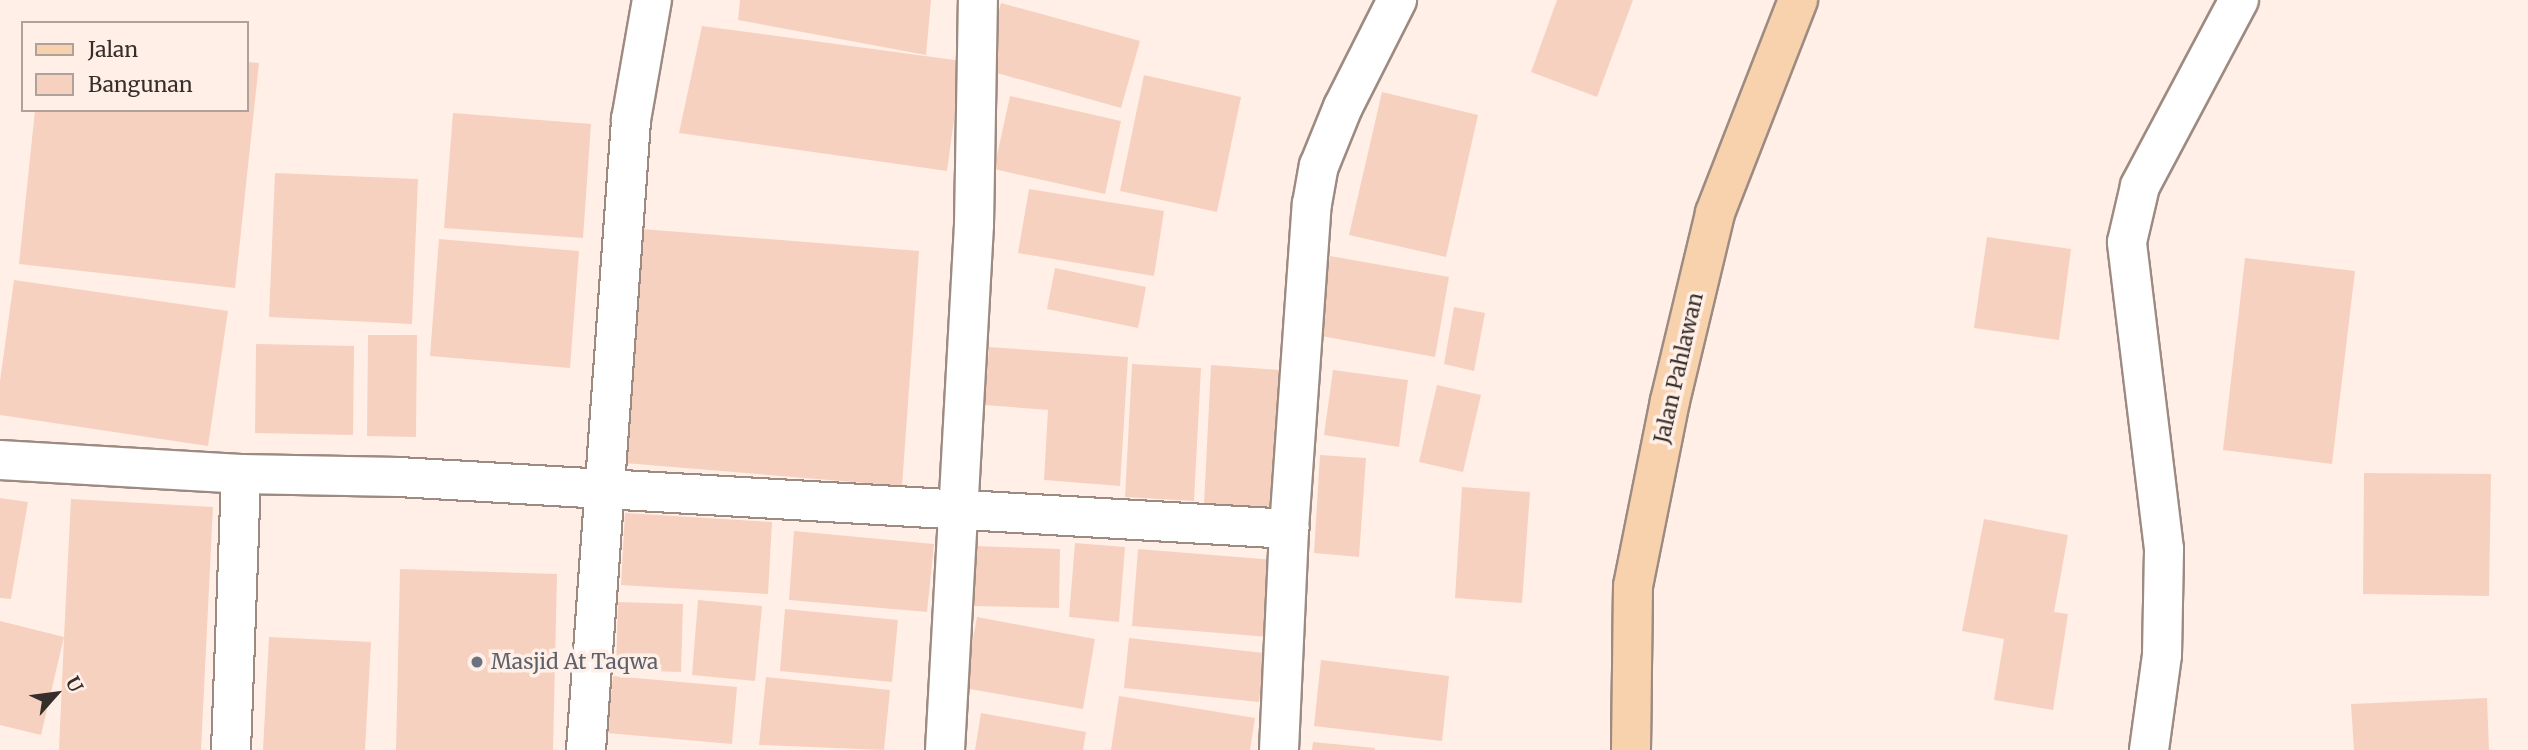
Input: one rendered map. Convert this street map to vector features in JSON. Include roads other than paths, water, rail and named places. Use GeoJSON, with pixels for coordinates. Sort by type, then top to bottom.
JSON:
{"type":"FeatureCollection","features":[{"type":"Feature","properties":{"kind":"main road","name":"Jalan Pahlawan"},"geometry":{"type":"LineString","coordinates":[[1631,750],[1633,586],[1670,401],[1715,212],[1798,0]]}},
{"type":"Feature","properties":{"kind":"street"},"geometry":{"type":"LineString","coordinates":[[586,750],[631,120],[652,0]]}},
{"type":"Feature","properties":{"kind":"street"},"geometry":{"type":"LineString","coordinates":[[945,750],[974,225],[978,0]]}},
{"type":"Feature","properties":{"kind":"street"},"geometry":{"type":"LineString","coordinates":[[1279,750],[1289,529],[1312,204],[1319,166],[1343,107],[1397,0]]}},
{"type":"Feature","properties":{"kind":"street"},"geometry":{"type":"LineString","coordinates":[[2149,750],[2162,655],[2164,549],[2127,242],[2140,186],[2239,0]]}},
{"type":"Feature","properties":{"kind":"street"},"geometry":{"type":"LineString","coordinates":[[0,460],[241,474],[399,477],[958,513],[1289,529]]}},
{"type":"Feature","properties":{"kind":"street"},"geometry":{"type":"LineString","coordinates":[[231,750],[241,474]]}},
{"type":"Feature","properties":{"kind":"place","name":"Masjid At Taqwa"},"geometry":{"type":"Point","coordinates":[477,662]}}]}
